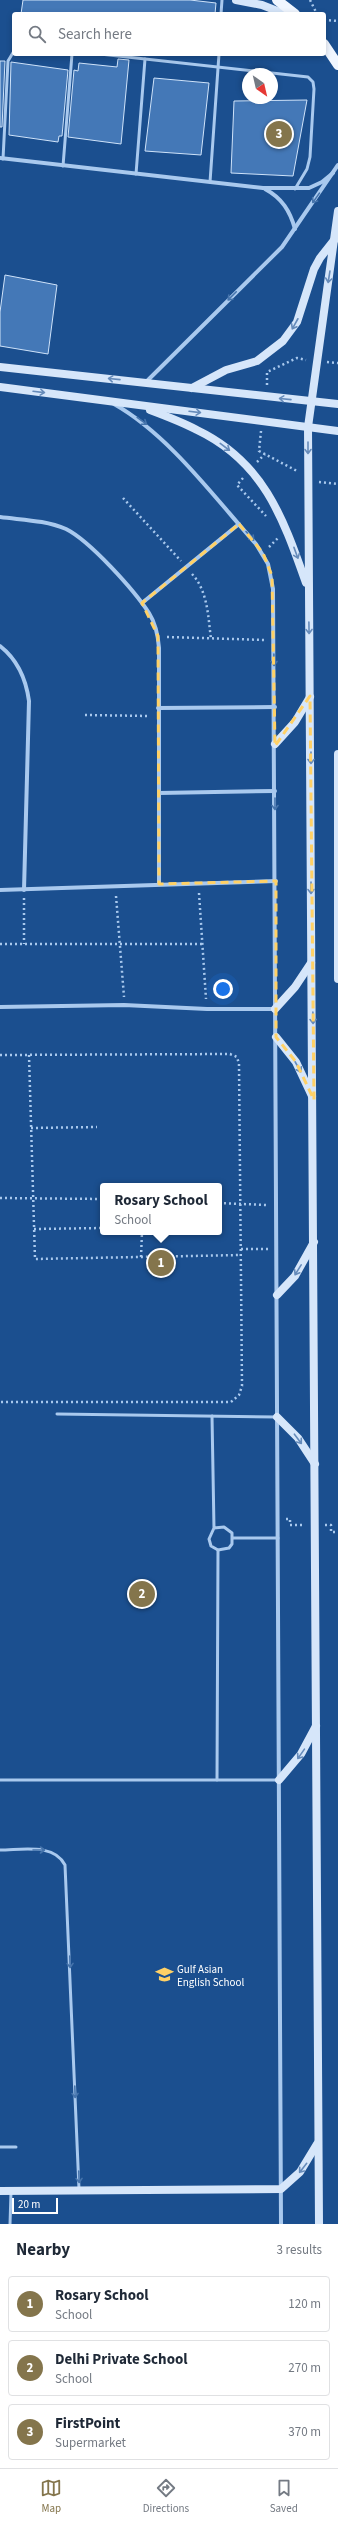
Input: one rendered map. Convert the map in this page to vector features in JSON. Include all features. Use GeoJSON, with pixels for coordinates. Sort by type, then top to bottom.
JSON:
{"type":"FeatureCollection","features":[{"type":"Feature","properties":{"kind":"main road"},"geometry":{"type":"LineString","coordinates":[[236,0],[279,12]]}},
{"type":"Feature","properties":{"kind":"main road"},"geometry":{"type":"LineString","coordinates":[[277,0],[292,12]]}},
{"type":"Feature","properties":{"kind":"main road"},"geometry":{"type":"LineString","coordinates":[[326,47],[338,65]]}},
{"type":"Feature","properties":{"kind":"main road"},"geometry":{"type":"LineString","coordinates":[[319,2224],[318,1724],[315,1464],[314,1100],[308,589],[308,427],[313,402],[317,361],[338,211]]}},
{"type":"Feature","properties":{"kind":"main road"},"geometry":{"type":"LineString","coordinates":[[192,388],[226,370],[257,361],[283,341],[297,322],[314,269],[320,258],[335,240]]}},
{"type":"Feature","properties":{"kind":"main road"},"geometry":{"type":"LineString","coordinates":[[0,367],[338,404]]}},
{"type":"Feature","properties":{"kind":"main road"},"geometry":{"type":"LineString","coordinates":[[0,387],[338,431]]}},
{"type":"Feature","properties":{"kind":"main road"},"geometry":{"type":"LineString","coordinates":[[140,405],[198,430],[234,454],[251,470],[267,490],[283,518],[308,589]]}},
{"type":"Feature","properties":{"kind":"main road"},"geometry":{"type":"LineString","coordinates":[[275,744],[295,722],[310,696]]}},
{"type":"Feature","properties":{"kind":"main road"},"geometry":{"type":"LineString","coordinates":[[338,754],[338,979]]}},
{"type":"Feature","properties":{"kind":"main road"},"geometry":{"type":"LineString","coordinates":[[276,1009],[295,987],[312,962]]}},
{"type":"Feature","properties":{"kind":"main road"},"geometry":{"type":"LineString","coordinates":[[276,1037],[296,1062],[314,1100]]}},
{"type":"Feature","properties":{"kind":"main road"},"geometry":{"type":"LineString","coordinates":[[277,1295],[295,1276],[314,1242]]}},
{"type":"Feature","properties":{"kind":"main road"},"geometry":{"type":"LineString","coordinates":[[277,1417],[298,1438],[315,1464]]}},
{"type":"Feature","properties":{"kind":"main road"},"geometry":{"type":"LineString","coordinates":[[279,1780],[301,1754],[318,1724]]}},
{"type":"Feature","properties":{"kind":"main road"},"geometry":{"type":"LineString","coordinates":[[0,2191],[79,2192],[281,2189],[300,2172],[319,2141]]}},
{"type":"Feature","properties":{"kind":"street"},"geometry":{"type":"LineString","coordinates":[[2,159],[263,188],[295,189],[316,185],[333,173]]}},
{"type":"Feature","properties":{"kind":"street"},"geometry":{"type":"LineString","coordinates":[[145,383],[274,255],[295,229],[338,165]]}},
{"type":"Feature","properties":{"kind":"street"},"geometry":{"type":"LineString","coordinates":[[263,188],[281,200],[292,218],[295,229]]}},
{"type":"Feature","properties":{"kind":"street"},"geometry":{"type":"LineString","coordinates":[[109,401],[139,419],[160,437],[239,524],[262,553],[272,576],[275,707],[276,881],[281,2224]]}},
{"type":"Feature","properties":{"kind":"street"},"geometry":{"type":"LineString","coordinates":[[0,517],[52,524],[79,537],[101,556],[150,613],[158,636],[160,884]]}},
{"type":"Feature","properties":{"kind":"street"},"geometry":{"type":"LineString","coordinates":[[142,603],[239,524]]}},
{"type":"Feature","properties":{"kind":"street"},"geometry":{"type":"LineString","coordinates":[[0,646],[15,661],[22,674],[29,702],[24,890]]}},
{"type":"Feature","properties":{"kind":"street"},"geometry":{"type":"LineString","coordinates":[[158,708],[275,707]]}},
{"type":"Feature","properties":{"kind":"street"},"geometry":{"type":"LineString","coordinates":[[159,794],[275,791]]}},
{"type":"Feature","properties":{"kind":"street"},"geometry":{"type":"LineString","coordinates":[[0,890],[276,881]]}},
{"type":"Feature","properties":{"kind":"street"},"geometry":{"type":"LineString","coordinates":[[0,1007],[124,1005],[207,1009],[276,1009]]}},
{"type":"Feature","properties":{"kind":"lane"},"geometry":{"type":"LineString","coordinates":[[222,0],[222,12]]}},
{"type":"Feature","properties":{"kind":"lane"},"geometry":{"type":"LineString","coordinates":[[2,159],[8,61],[12,54]]}},
{"type":"Feature","properties":{"kind":"lane"},"geometry":{"type":"LineString","coordinates":[[63,166],[72,56]]}},
{"type":"Feature","properties":{"kind":"lane"},"geometry":{"type":"LineString","coordinates":[[118,56],[304,76],[313,82],[310,157],[306,169],[295,189]]}},
{"type":"Feature","properties":{"kind":"lane"},"geometry":{"type":"LineString","coordinates":[[210,182],[219,56]]}},
{"type":"Feature","properties":{"kind":"lane"},"geometry":{"type":"LineString","coordinates":[[136,174],[145,59]]}},
{"type":"Feature","properties":{"kind":"lane"},"geometry":{"type":"LineString","coordinates":[[57,1414],[277,1417]]}},
{"type":"Feature","properties":{"kind":"lane"},"geometry":{"type":"LineString","coordinates":[[212,1416],[214,1528],[209,1539],[211,1546],[218,1550],[229,1548],[233,1538],[229,1529],[224,1527],[214,1528]]}},
{"type":"Feature","properties":{"kind":"lane"},"geometry":{"type":"LineString","coordinates":[[233,1538],[278,1538]]}},
{"type":"Feature","properties":{"kind":"lane"},"geometry":{"type":"LineString","coordinates":[[217,1780],[218,1550]]}},
{"type":"Feature","properties":{"kind":"lane"},"geometry":{"type":"LineString","coordinates":[[0,1780],[279,1780]]}},
{"type":"Feature","properties":{"kind":"lane"},"geometry":{"type":"LineString","coordinates":[[0,1850],[48,1850],[59,1856],[65,1865],[79,2192]]}},
{"type":"Feature","properties":{"kind":"lane"},"geometry":{"type":"LineString","coordinates":[[0,2147],[16,2147]]}},
{"type":"Feature","properties":{"kind":"lane"},"geometry":{"type":"LineString","coordinates":[[10,2224],[11,2191]]}},
{"type":"Feature","properties":{"kind":"path"},"geometry":{"type":"LineString","coordinates":[[310,0],[315,12]]}},
{"type":"Feature","properties":{"kind":"path"},"geometry":{"type":"LineString","coordinates":[[326,20],[338,21]]}},
{"type":"Feature","properties":{"kind":"path"},"geometry":{"type":"LineString","coordinates":[[158,636],[274,640]]}},
{"type":"Feature","properties":{"kind":"path"},"geometry":{"type":"LineString","coordinates":[[86,715],[158,716]]}},
{"type":"Feature","properties":{"kind":"path"},"geometry":{"type":"LineString","coordinates":[[198,884],[207,1009]]}},
{"type":"Feature","properties":{"kind":"path"},"geometry":{"type":"LineString","coordinates":[[115,887],[124,1005]]}},
{"type":"Feature","properties":{"kind":"path"},"geometry":{"type":"LineString","coordinates":[[24,890],[24,944]]}},
{"type":"Feature","properties":{"kind":"path"},"geometry":{"type":"LineString","coordinates":[[0,944],[202,944]]}},
{"type":"Feature","properties":{"kind":"path"},"geometry":{"type":"LineString","coordinates":[[0,1055],[234,1055],[239,1064],[242,1386],[236,1399],[226,1402],[0,1402]]}},
{"type":"Feature","properties":{"kind":"path"},"geometry":{"type":"LineString","coordinates":[[29,1055],[34,1259],[241,1255]]}},
{"type":"Feature","properties":{"kind":"path"},"geometry":{"type":"LineString","coordinates":[[31,1128],[97,1127]]}},
{"type":"Feature","properties":{"kind":"path"},"geometry":{"type":"LineString","coordinates":[[0,1198],[33,1197],[100,1199]]}},
{"type":"Feature","properties":{"kind":"path"},"geometry":{"type":"LineString","coordinates":[[222,1203],[277,1205]]}},
{"type":"Feature","properties":{"kind":"path"},"geometry":{"type":"LineString","coordinates":[[33,1230],[100,1228]]}},
{"type":"Feature","properties":{"kind":"path"},"geometry":{"type":"LineString","coordinates":[[141,1257],[142,1235]]}},
{"type":"Feature","properties":{"kind":"path"},"geometry":{"type":"LineString","coordinates":[[241,1249],[277,1249]]}},
{"type":"Feature","properties":{"kind":"highlighted area"},"geometry":{"type":"Polygon","coordinates":[[[239,524],[263,553],[272,576],[275,746],[310,696],[314,1100],[296,1062],[276,1037],[276,881],[159,884],[158,636],[142,603],[239,524]]]}},
{"type":"Feature","properties":{"kind":"building"},"geometry":{"type":"Polygon","coordinates":[[[23,0],[190,0],[216,3],[215,12],[21,12],[23,0]]]}},
{"type":"Feature","properties":{"kind":"building"},"geometry":{"type":"Polygon","coordinates":[[[118,59],[129,60],[121,144],[68,137],[74,70],[78,71],[79,63],[117,67],[118,59]]]}},
{"type":"Feature","properties":{"kind":"building"},"geometry":{"type":"Polygon","coordinates":[[[0,61],[5,61],[2,127],[0,127],[0,61]]]}},
{"type":"Feature","properties":{"kind":"building"},"geometry":{"type":"Polygon","coordinates":[[[11,62],[68,70],[62,136],[59,136],[58,142],[9,135],[11,62]]]}},
{"type":"Feature","properties":{"kind":"building"},"geometry":{"type":"Polygon","coordinates":[[[154,78],[209,83],[201,155],[145,151],[154,78]]]}},
{"type":"Feature","properties":{"kind":"building"},"geometry":{"type":"Polygon","coordinates":[[[278,100],[307,100],[293,176],[231,173],[234,101],[242,101],[242,104],[278,104],[278,100]]]}},
{"type":"Feature","properties":{"kind":"building"},"geometry":{"type":"Polygon","coordinates":[[[5,275],[57,285],[48,354],[0,346],[0,312],[5,275]]]}},
{"type":"Feature","properties":{"kind":"place","name":"FirstPoint"},"geometry":{"type":"Point","coordinates":[279,134]}},
{"type":"Feature","properties":{"kind":"place","name":"Rosary School"},"geometry":{"type":"Point","coordinates":[161,1263]}},
{"type":"Feature","properties":{"kind":"place","name":"Delhi Private School"},"geometry":{"type":"Point","coordinates":[142,1594]}},
{"type":"Feature","properties":{"kind":"place","name":"Gulf Asian English School"},"geometry":{"type":"Point","coordinates":[164,1975]}}]}
